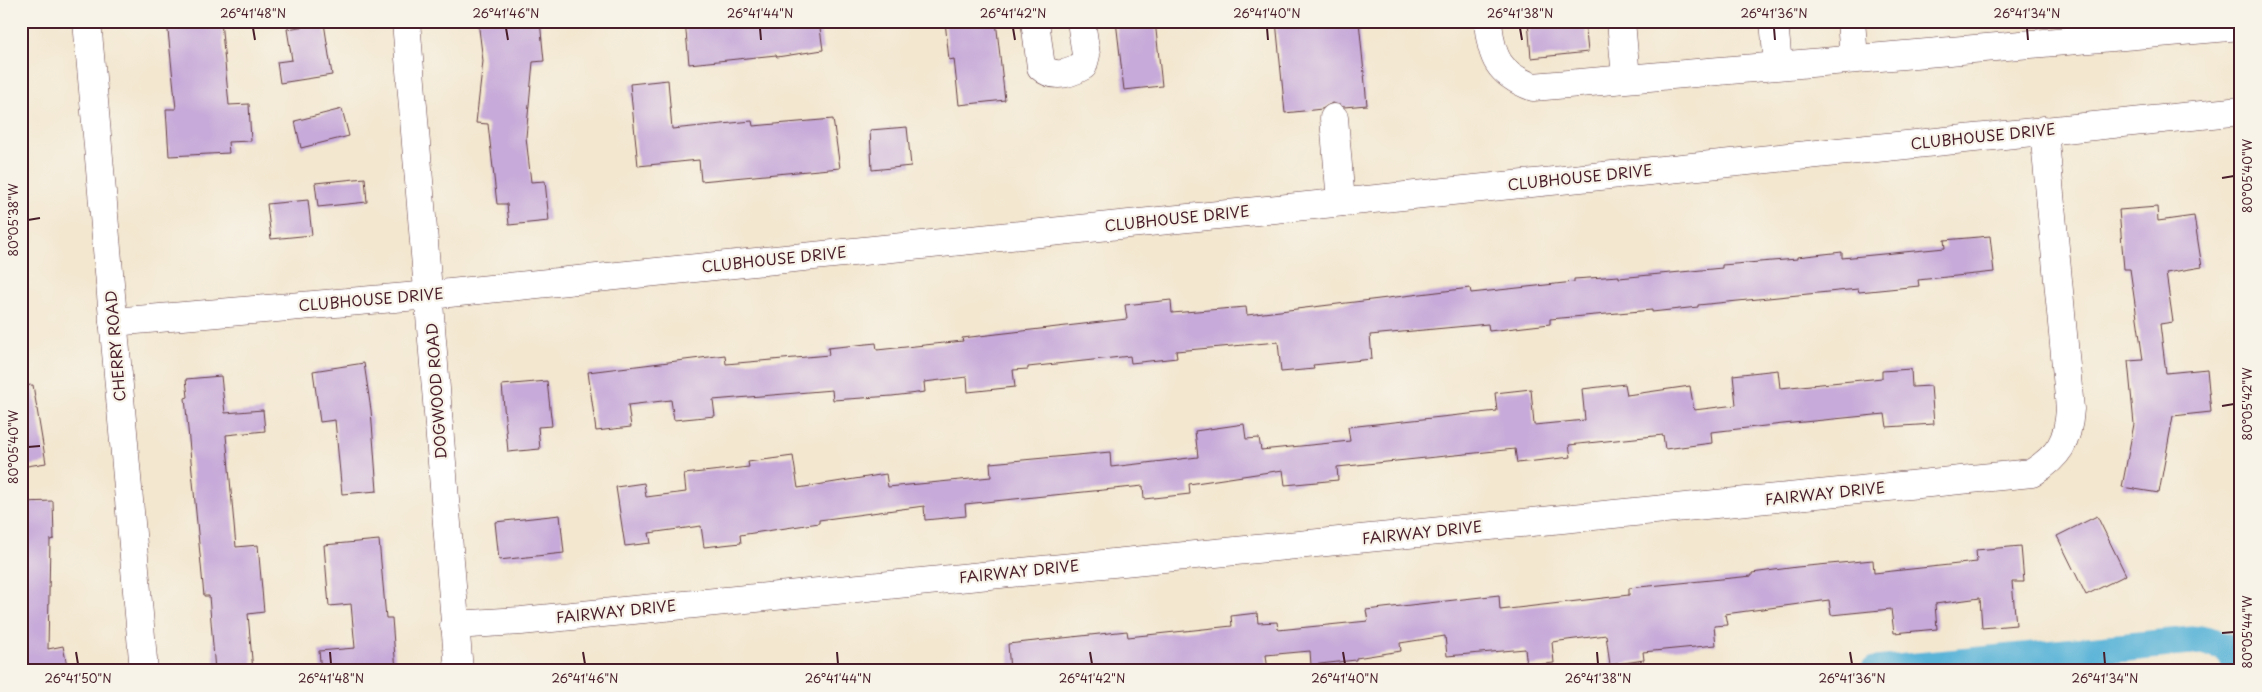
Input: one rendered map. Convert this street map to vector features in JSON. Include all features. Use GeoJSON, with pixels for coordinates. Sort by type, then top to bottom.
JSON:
{"type":"FeatureCollection","features":[{"type":"Feature","properties":{"kind":"street","name":"CHERRY ROAD"},"geometry":{"type":"LineString","coordinates":[[87,21],[144,671]]}},
{"type":"Feature","properties":{"kind":"street","name":"DOGWOOD ROAD"},"geometry":{"type":"LineString","coordinates":[[406,21],[430,295],[459,671]]}},
{"type":"Feature","properties":{"kind":"street"},"geometry":{"type":"LineString","coordinates":[[1035,21],[1041,67],[1047,72],[1060,75],[1070,73],[1083,66],[1086,55],[1082,21]]}},
{"type":"Feature","properties":{"kind":"street"},"geometry":{"type":"LineString","coordinates":[[1488,21],[1490,44],[1495,59],[1505,72],[1518,82],[1533,87],[2241,26]]}},
{"type":"Feature","properties":{"kind":"street"},"geometry":{"type":"LineString","coordinates":[[1621,21],[1626,78]]}},
{"type":"Feature","properties":{"kind":"street"},"geometry":{"type":"LineString","coordinates":[[1774,21],[1778,65]]}},
{"type":"Feature","properties":{"kind":"street"},"geometry":{"type":"LineString","coordinates":[[1850,21],[1854,58]]}},
{"type":"Feature","properties":{"kind":"street","name":"CLUBHOUSE DRIVE"},"geometry":{"type":"LineString","coordinates":[[114,322],[430,295],[2241,111]]}},
{"type":"Feature","properties":{"kind":"street"},"geometry":{"type":"LineString","coordinates":[[1334,118],[1341,202]]}},
{"type":"Feature","properties":{"kind":"street","name":"FAIRWAY DRIVE"},"geometry":{"type":"LineString","coordinates":[[454,625],[531,620],[2032,473],[2049,462],[2062,447],[2069,429],[2070,410],[2044,130]]}},
{"type":"Feature","properties":{"kind":"building"},"geometry":{"type":"Polygon","coordinates":[[[167,21],[221,21],[229,105],[249,104],[251,141],[228,142],[229,153],[169,156],[166,109],[176,109],[167,21]]]}},
{"type":"Feature","properties":{"kind":"building"},"geometry":{"type":"Polygon","coordinates":[[[478,21],[540,21],[544,61],[533,62],[526,137],[531,182],[545,181],[549,221],[509,225],[507,204],[497,204],[488,124],[476,123],[483,61],[478,21]]]}},
{"type":"Feature","properties":{"kind":"building"},"geometry":{"type":"Polygon","coordinates":[[[685,21],[819,21],[823,50],[777,57],[776,55],[689,64],[685,21]]]}},
{"type":"Feature","properties":{"kind":"building"},"geometry":{"type":"Polygon","coordinates":[[[945,21],[996,21],[1005,100],[959,105],[954,59],[949,60],[945,21]]]}},
{"type":"Feature","properties":{"kind":"building"},"geometry":{"type":"Polygon","coordinates":[[[1116,21],[1155,21],[1162,86],[1124,90],[1116,21]]]}},
{"type":"Feature","properties":{"kind":"building"},"geometry":{"type":"Polygon","coordinates":[[[1276,21],[1359,21],[1367,105],[1344,107],[1332,103],[1322,109],[1285,113],[1276,21]]]}},
{"type":"Feature","properties":{"kind":"building"},"geometry":{"type":"Polygon","coordinates":[[[1528,21],[1585,21],[1588,52],[1531,58],[1528,21]]]}},
{"type":"Feature","properties":{"kind":"building"},"geometry":{"type":"Polygon","coordinates":[[[324,23],[332,75],[280,83],[277,62],[292,60],[287,29],[324,23]]]}},
{"type":"Feature","properties":{"kind":"building"},"geometry":{"type":"Polygon","coordinates":[[[668,80],[672,129],[752,121],[753,126],[833,119],[840,168],[701,181],[699,160],[638,166],[630,84],[668,80]]]}},
{"type":"Feature","properties":{"kind":"building"},"geometry":{"type":"Polygon","coordinates":[[[342,109],[349,136],[301,148],[295,121],[342,109]]]}},
{"type":"Feature","properties":{"kind":"building"},"geometry":{"type":"Polygon","coordinates":[[[907,127],[911,166],[872,170],[870,130],[907,127]]]}},
{"type":"Feature","properties":{"kind":"building"},"geometry":{"type":"Polygon","coordinates":[[[365,178],[367,202],[318,207],[315,183],[365,178]]]}},
{"type":"Feature","properties":{"kind":"building"},"geometry":{"type":"Polygon","coordinates":[[[308,200],[312,235],[271,239],[267,204],[308,200]]]}},
{"type":"Feature","properties":{"kind":"building"},"geometry":{"type":"Polygon","coordinates":[[[2157,207],[2158,221],[2194,216],[2202,267],[2166,273],[2173,322],[2160,324],[2166,373],[2207,369],[2211,412],[2173,416],[2159,493],[2122,487],[2134,424],[2128,361],[2143,360],[2130,269],[2124,269],[2119,210],[2157,207]]]}},
{"type":"Feature","properties":{"kind":"building"},"geometry":{"type":"Polygon","coordinates":[[[1990,236],[1994,272],[1918,280],[1919,286],[1859,292],[1858,289],[1698,305],[1698,307],[1652,312],[1652,310],[1550,319],[1550,324],[1489,331],[1488,324],[1370,335],[1372,359],[1313,365],[1314,369],[1281,372],[1278,342],[1176,351],[1177,358],[1131,363],[1130,356],[1028,367],[1028,369],[1013,370],[1015,387],[968,392],[967,377],[924,382],[925,392],[892,396],[833,400],[832,390],[713,400],[715,416],[674,420],[671,400],[628,405],[631,427],[596,431],[588,372],[725,355],[726,364],[829,355],[828,348],[876,343],[877,350],[963,341],[962,338],[1127,319],[1125,305],[1171,300],[1172,313],[1246,307],[1247,315],[1470,288],[1471,293],[1574,282],[1574,279],[1619,276],[1619,278],[1722,268],[1722,265],[1797,259],[1797,257],[1842,252],[1842,258],[1945,248],[1944,240],[1990,236]]]}},
{"type":"Feature","properties":{"kind":"building"},"geometry":{"type":"Polygon","coordinates":[[[364,363],[371,410],[377,491],[342,494],[335,420],[320,422],[313,371],[364,363]]]}},
{"type":"Feature","properties":{"kind":"building"},"geometry":{"type":"Polygon","coordinates":[[[1911,369],[1912,387],[1931,386],[1934,424],[1887,427],[1885,414],[1711,432],[1712,443],[1665,449],[1663,435],[1569,445],[1571,457],[1517,463],[1515,449],[1337,467],[1338,480],[1285,485],[1283,470],[1189,484],[1190,494],[1144,499],[1143,486],[965,504],[966,516],[925,520],[924,506],[819,520],[819,523],[740,535],[741,543],[704,547],[701,526],[649,533],[651,543],[625,546],[616,487],[644,483],[646,497],[686,492],[684,474],[749,467],[748,462],[793,456],[798,488],[886,474],[888,487],[991,477],[990,463],[1110,452],[1111,467],[1198,457],[1195,431],[1244,424],[1246,439],[1259,438],[1261,450],[1350,441],[1348,427],[1497,411],[1495,393],[1531,389],[1534,425],[1585,420],[1582,389],[1625,384],[1627,395],[1690,386],[1694,410],[1736,405],[1733,375],[1778,370],[1780,388],[1882,378],[1882,371],[1911,369]]]}},
{"type":"Feature","properties":{"kind":"building"},"geometry":{"type":"Polygon","coordinates":[[[221,376],[225,413],[263,410],[265,431],[226,435],[236,547],[258,545],[264,612],[248,614],[253,671],[215,671],[209,596],[204,596],[185,398],[188,397],[186,379],[221,376]]]}},
{"type":"Feature","properties":{"kind":"building"},"geometry":{"type":"Polygon","coordinates":[[[547,381],[552,426],[538,427],[540,449],[508,452],[502,385],[547,381]]]}},
{"type":"Feature","properties":{"kind":"building"},"geometry":{"type":"Polygon","coordinates":[[[33,385],[46,463],[21,467],[21,386],[33,385]]]}},
{"type":"Feature","properties":{"kind":"building"},"geometry":{"type":"Polygon","coordinates":[[[53,501],[54,539],[50,540],[48,649],[63,646],[68,671],[21,671],[21,502],[53,501]]]}},
{"type":"Feature","properties":{"kind":"building"},"geometry":{"type":"Polygon","coordinates":[[[560,515],[564,553],[499,560],[495,522],[560,515]]]}},
{"type":"Feature","properties":{"kind":"building"},"geometry":{"type":"Polygon","coordinates":[[[2097,516],[2126,575],[2086,595],[2057,536],[2097,516]]]}},
{"type":"Feature","properties":{"kind":"building"},"geometry":{"type":"Polygon","coordinates":[[[379,540],[386,618],[392,618],[396,671],[321,671],[319,651],[355,648],[351,604],[329,606],[324,545],[379,540]]]}},
{"type":"Feature","properties":{"kind":"building"},"geometry":{"type":"Polygon","coordinates":[[[2021,546],[2024,582],[2012,582],[2016,625],[1982,628],[1980,598],[1935,604],[1937,629],[1894,633],[1891,609],[1831,615],[1829,600],[1725,614],[1727,625],[1714,626],[1716,645],[1643,652],[1644,660],[1610,665],[1606,635],[1552,642],[1554,663],[1527,666],[1525,649],[1447,656],[1445,636],[1400,643],[1401,651],[1356,658],[1356,660],[1311,665],[1310,651],[1266,655],[1268,671],[1010,671],[1008,644],[1127,631],[1128,637],[1232,626],[1231,616],[1257,613],[1258,623],[1277,622],[1278,630],[1368,621],[1366,610],[1499,595],[1500,610],[1629,595],[1629,588],[1752,576],[1752,573],[1797,567],[1873,560],[1874,573],[1977,562],[1976,550],[2021,546]]]}},
{"type":"Feature","properties":{"kind":"waterway"},"geometry":{"type":"LineString","coordinates":[[1875,671],[2202,640],[2228,648],[2238,665],[2239,671]]}}]}
